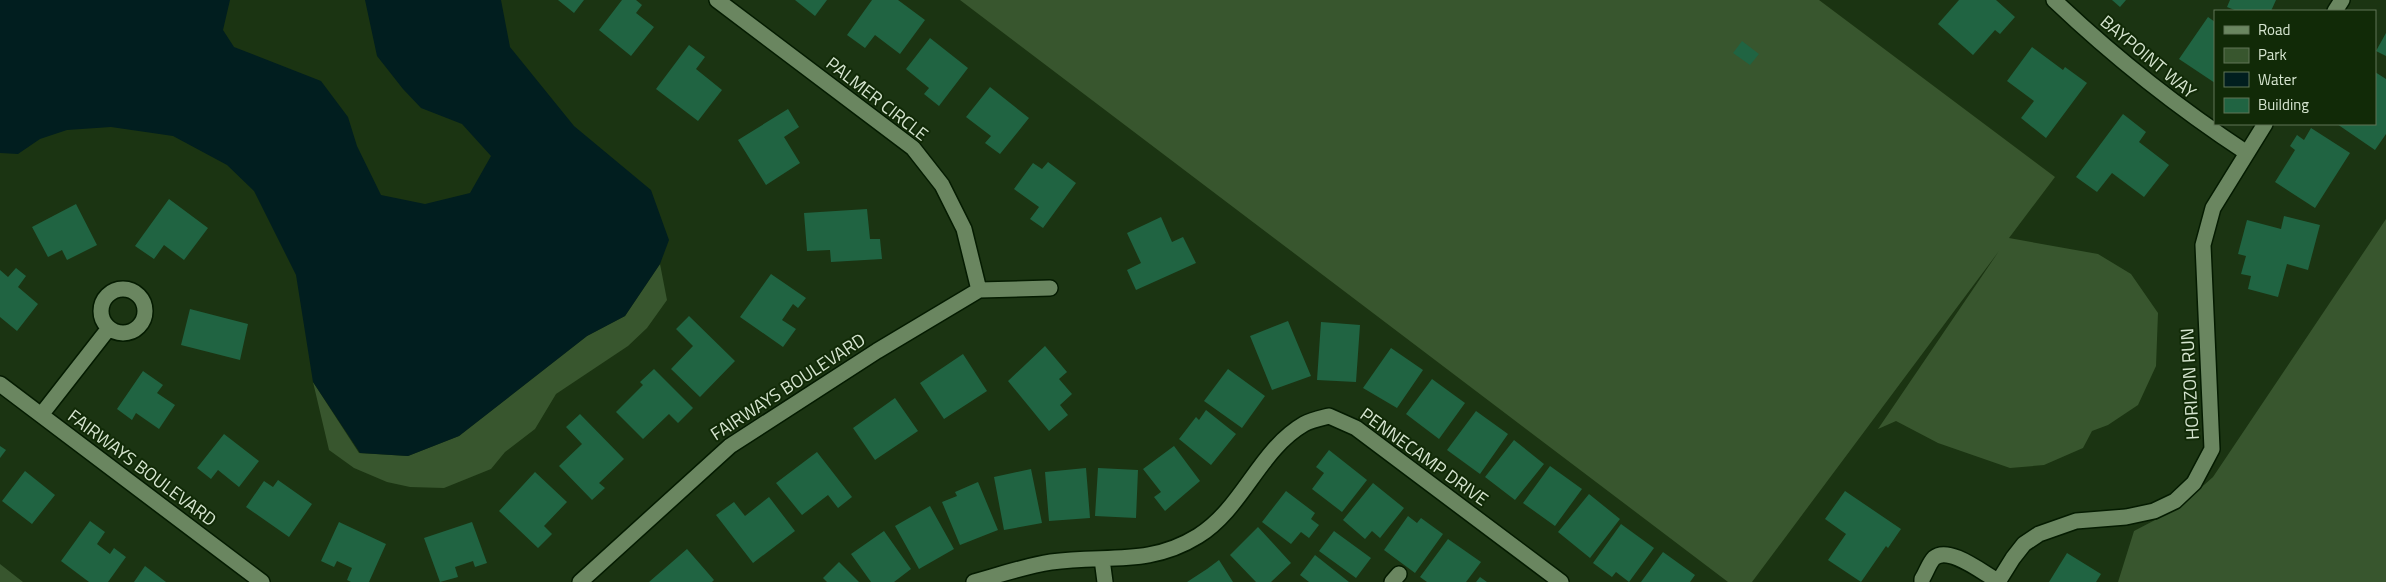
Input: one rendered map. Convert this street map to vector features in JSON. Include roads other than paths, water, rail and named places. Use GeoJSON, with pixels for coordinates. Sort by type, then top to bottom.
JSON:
{"type":"FeatureCollection","features":[{"type":"Feature","properties":{"kind":"street","name":"PALMER CIRCLE"},"geometry":{"type":"LineString","coordinates":[[718,0],[913,148],[942,185],[964,229],[978,290]]}},
{"type":"Feature","properties":{"kind":"street","name":"BAYPOINT WAY"},"geometry":{"type":"LineString","coordinates":[[2054,0],[2134,72],[2187,114],[2247,153]]}},
{"type":"Feature","properties":{"kind":"street","name":"HORIZON RUN"},"geometry":{"type":"LineString","coordinates":[[1922,582],[1935,558],[1942,555],[1954,555],[1998,582],[2024,544],[2040,534],[2076,521],[2126,518],[2154,510],[2175,501],[2194,483],[2212,449],[2203,245],[2213,208],[2264,125]]}},
{"type":"Feature","properties":{"kind":"street","name":"FAIRWAYS BOULEVARD"},"geometry":{"type":"LineString","coordinates":[[580,582],[730,446],[869,356],[978,290],[1050,288]]}},
{"type":"Feature","properties":{"kind":"street"},"geometry":{"type":"LineString","coordinates":[[41,415],[109,328]]}},
{"type":"Feature","properties":{"kind":"street","name":"FAIRWAYS BOULEVARD"},"geometry":{"type":"LineString","coordinates":[[0,384],[262,582]]}},
{"type":"Feature","properties":{"kind":"street","name":"PENNECAMP DRIVE"},"geometry":{"type":"LineString","coordinates":[[974,582],[1051,562],[1138,558],[1173,549],[1199,535],[1222,518],[1282,439],[1305,423],[1329,416],[1356,428],[1562,582]]}},
{"type":"Feature","properties":{"kind":"street"},"geometry":{"type":"LineString","coordinates":[[1102,559],[1105,582]]}},
{"type":"Feature","properties":{"kind":"water"},"geometry":{"type":"Polygon","coordinates":[[[0,0],[230,0],[223,30],[234,47],[321,81],[348,117],[357,146],[381,195],[425,204],[470,193],[491,156],[462,124],[421,108],[403,89],[377,56],[365,0],[501,0],[510,47],[574,126],[651,190],[669,240],[660,264],[625,316],[587,336],[459,436],[408,456],[360,453],[313,382],[296,275],[254,191],[227,165],[173,136],[111,127],[67,130],[40,139],[18,154],[0,153],[0,0]]]}}]}
